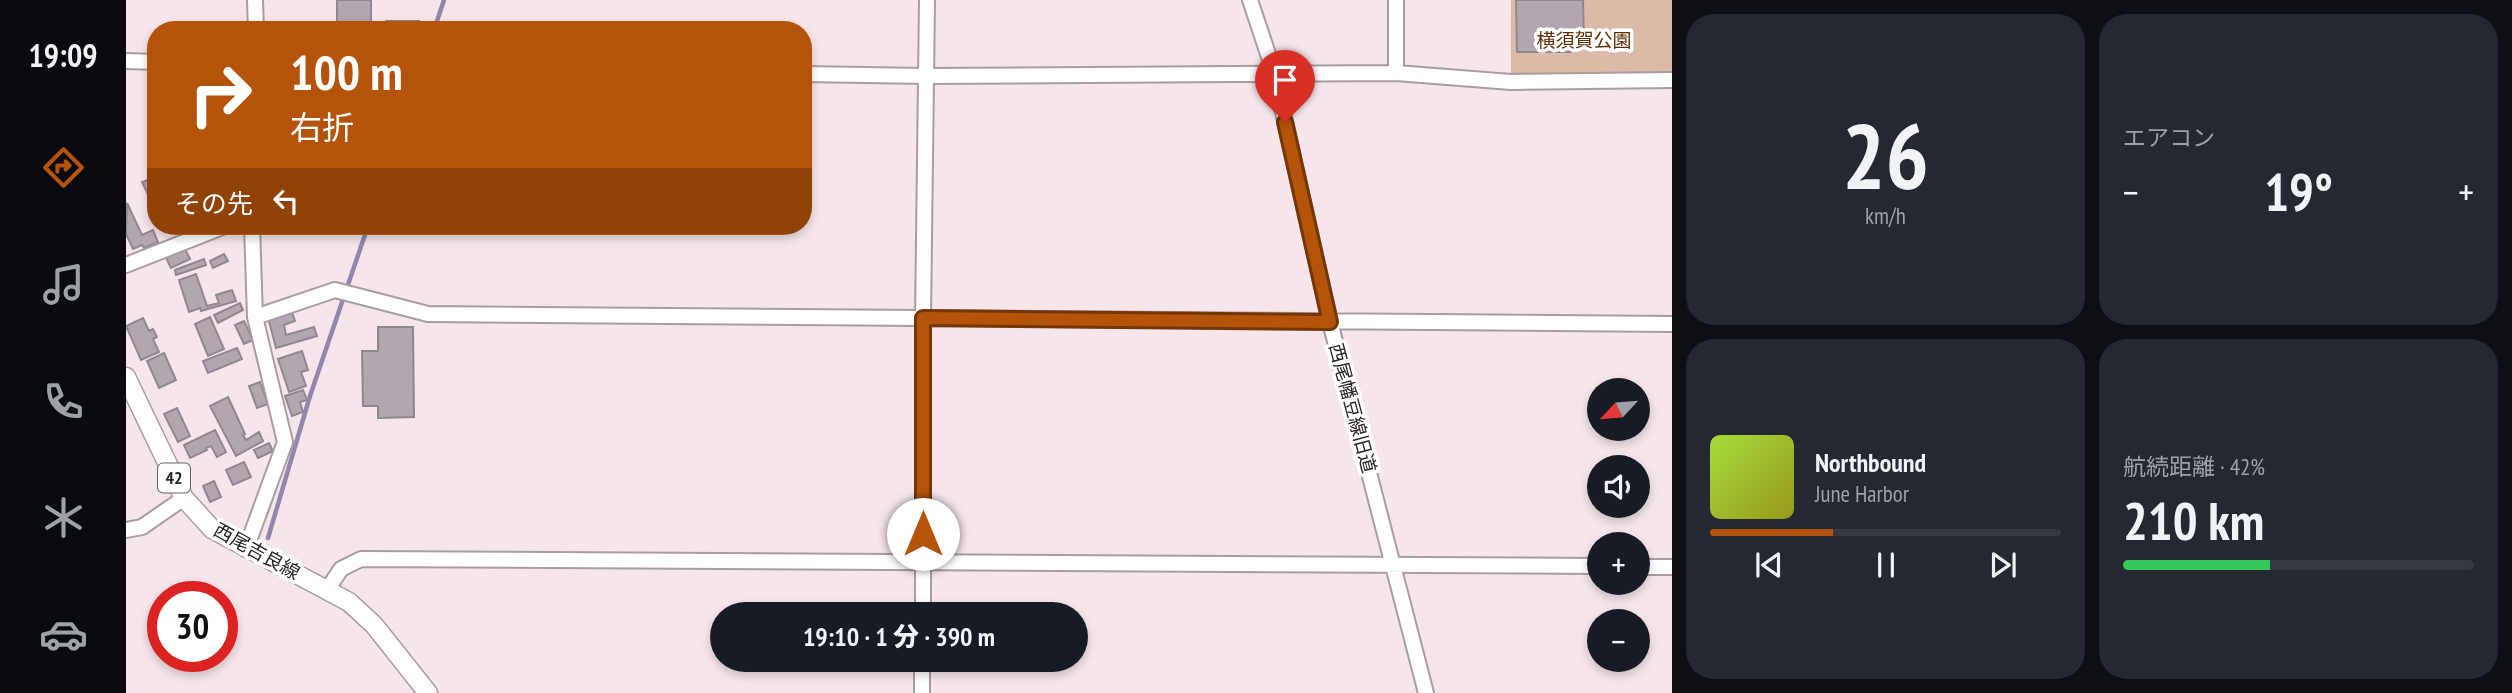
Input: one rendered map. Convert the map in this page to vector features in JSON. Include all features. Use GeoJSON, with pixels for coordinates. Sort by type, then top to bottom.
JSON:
{"type":"FeatureCollection","features":[{"type":"Feature","properties":{"kind":"main road","name":"西尾吉良線"},"geometry":{"type":"LineString","coordinates":[[126,377],[184,498],[212,529],[349,603],[374,625],[428,693]]}},
{"type":"Feature","properties":{"kind":"street"},"geometry":{"type":"LineString","coordinates":[[255,0],[256,21]]}},
{"type":"Feature","properties":{"kind":"street"},"geometry":{"type":"LineString","coordinates":[[923,602],[927,0]]}},
{"type":"Feature","properties":{"kind":"street","name":"西尾幡豆線旧道"},"geometry":{"type":"LineString","coordinates":[[1250,0],[1274,72],[1330,322],[1426,693]]}},
{"type":"Feature","properties":{"kind":"street"},"geometry":{"type":"LineString","coordinates":[[1396,0],[1396,73]]}},
{"type":"Feature","properties":{"kind":"street"},"geometry":{"type":"LineString","coordinates":[[126,61],[147,62]]}},
{"type":"Feature","properties":{"kind":"street"},"geometry":{"type":"LineString","coordinates":[[812,74],[926,76],[1274,72],[1396,73],[1511,82],[1672,80]]}},
{"type":"Feature","properties":{"kind":"street"},"geometry":{"type":"LineString","coordinates":[[126,265],[202,235]]}},
{"type":"Feature","properties":{"kind":"street"},"geometry":{"type":"LineString","coordinates":[[252,235],[255,317],[285,442],[255,553]]}},
{"type":"Feature","properties":{"kind":"street"},"geometry":{"type":"LineString","coordinates":[[255,317],[336,290],[428,314],[1672,324]]}},
{"type":"Feature","properties":{"kind":"street"},"geometry":{"type":"LineString","coordinates":[[126,530],[142,527],[184,498]]}},
{"type":"Feature","properties":{"kind":"street"},"geometry":{"type":"LineString","coordinates":[[327,590],[341,569],[361,559],[1587,566]]}},
{"type":"Feature","properties":{"kind":"street"},"geometry":{"type":"LineString","coordinates":[[1650,567],[1672,567]]}},
{"type":"Feature","properties":{"kind":"street"},"geometry":{"type":"LineString","coordinates":[[922,672],[922,693]]}},
{"type":"Feature","properties":{"kind":"green space","name":"横須賀公園"},"geometry":{"type":"Polygon","coordinates":[[[1511,0],[1672,0],[1672,80],[1511,82],[1511,0]]]}},
{"type":"Feature","properties":{"kind":"building"},"geometry":{"type":"Polygon","coordinates":[[[337,0],[371,0],[371,21],[337,21],[337,0]]]}},
{"type":"Feature","properties":{"kind":"building"},"geometry":{"type":"Polygon","coordinates":[[[1516,0],[1583,0],[1584,41],[1571,42],[1571,52],[1517,52],[1516,0]]]}},
{"type":"Feature","properties":{"kind":"building"},"geometry":{"type":"Polygon","coordinates":[[[147,180],[147,193],[142,182],[147,180]]]}},
{"type":"Feature","properties":{"kind":"building"},"geometry":{"type":"Polygon","coordinates":[[[127,203],[142,235],[147,233],[147,235],[155,235],[158,242],[133,249],[126,234],[127,203]]]}},
{"type":"Feature","properties":{"kind":"building"},"geometry":{"type":"Polygon","coordinates":[[[184,247],[190,259],[171,268],[165,256],[184,247]]]}},
{"type":"Feature","properties":{"kind":"building"},"geometry":{"type":"Polygon","coordinates":[[[224,254],[228,261],[213,268],[210,261],[224,254]]]}},
{"type":"Feature","properties":{"kind":"building"},"geometry":{"type":"Polygon","coordinates":[[[204,259],[206,265],[176,275],[175,270],[204,259]]]}},
{"type":"Feature","properties":{"kind":"building"},"geometry":{"type":"Polygon","coordinates":[[[196,274],[207,306],[219,303],[216,295],[232,290],[236,301],[189,312],[179,280],[196,274]]]}},
{"type":"Feature","properties":{"kind":"building"},"geometry":{"type":"Polygon","coordinates":[[[240,303],[243,310],[218,323],[214,315],[240,303]]]}},
{"type":"Feature","properties":{"kind":"building"},"geometry":{"type":"Polygon","coordinates":[[[292,312],[295,321],[284,325],[286,335],[314,327],[317,336],[276,348],[269,321],[292,312]]]}},
{"type":"Feature","properties":{"kind":"building"},"geometry":{"type":"Polygon","coordinates":[[[210,317],[224,349],[208,356],[195,324],[210,317]]]}},
{"type":"Feature","properties":{"kind":"building"},"geometry":{"type":"Polygon","coordinates":[[[143,318],[149,331],[153,329],[157,337],[153,339],[159,352],[141,360],[126,326],[143,318]]]}},
{"type":"Feature","properties":{"kind":"building"},"geometry":{"type":"Polygon","coordinates":[[[244,321],[253,340],[244,344],[235,325],[244,321]]]}},
{"type":"Feature","properties":{"kind":"building"},"geometry":{"type":"Polygon","coordinates":[[[378,327],[413,327],[414,417],[378,418],[378,406],[363,406],[362,351],[378,351],[378,327]]]}},
{"type":"Feature","properties":{"kind":"building"},"geometry":{"type":"Polygon","coordinates":[[[237,348],[242,359],[208,373],[203,361],[237,348]]]}},
{"type":"Feature","properties":{"kind":"building"},"geometry":{"type":"Polygon","coordinates":[[[302,351],[308,370],[301,372],[306,386],[289,392],[278,359],[302,351]]]}},
{"type":"Feature","properties":{"kind":"building"},"geometry":{"type":"Polygon","coordinates":[[[164,353],[176,380],[159,388],[147,361],[164,353]]]}},
{"type":"Feature","properties":{"kind":"building"},"geometry":{"type":"Polygon","coordinates":[[[260,382],[268,404],[257,408],[249,386],[260,382]]]}},
{"type":"Feature","properties":{"kind":"building"},"geometry":{"type":"Polygon","coordinates":[[[303,390],[307,400],[300,402],[303,412],[292,416],[285,396],[303,390]]]}},
{"type":"Feature","properties":{"kind":"building"},"geometry":{"type":"Polygon","coordinates":[[[228,397],[246,440],[259,432],[263,441],[236,456],[210,406],[228,397]]]}},
{"type":"Feature","properties":{"kind":"building"},"geometry":{"type":"Polygon","coordinates":[[[177,408],[190,436],[178,442],[164,414],[177,408]]]}},
{"type":"Feature","properties":{"kind":"building"},"geometry":{"type":"Polygon","coordinates":[[[215,430],[226,452],[217,457],[211,446],[190,458],[184,445],[215,430]]]}},
{"type":"Feature","properties":{"kind":"building"},"geometry":{"type":"Polygon","coordinates":[[[269,443],[273,451],[258,458],[254,450],[269,443]]]}},
{"type":"Feature","properties":{"kind":"building"},"geometry":{"type":"Polygon","coordinates":[[[244,462],[251,477],[233,485],[226,470],[244,462]]]}},
{"type":"Feature","properties":{"kind":"building"},"geometry":{"type":"Polygon","coordinates":[[[214,481],[221,497],[210,502],[203,486],[214,481]]]}},
{"type":"Feature","properties":{"kind":"waterway"},"geometry":{"type":"LineString","coordinates":[[437,21],[444,0]]}},
{"type":"Feature","properties":{"kind":"waterway"},"geometry":{"type":"LineString","coordinates":[[268,538],[310,396],[365,235]]}},
{"type":"Feature","properties":{"kind":"route"},"geometry":{"type":"LineString","coordinates":[[923,534],[923,318],[1330,322],[1285,122]]}}]}
